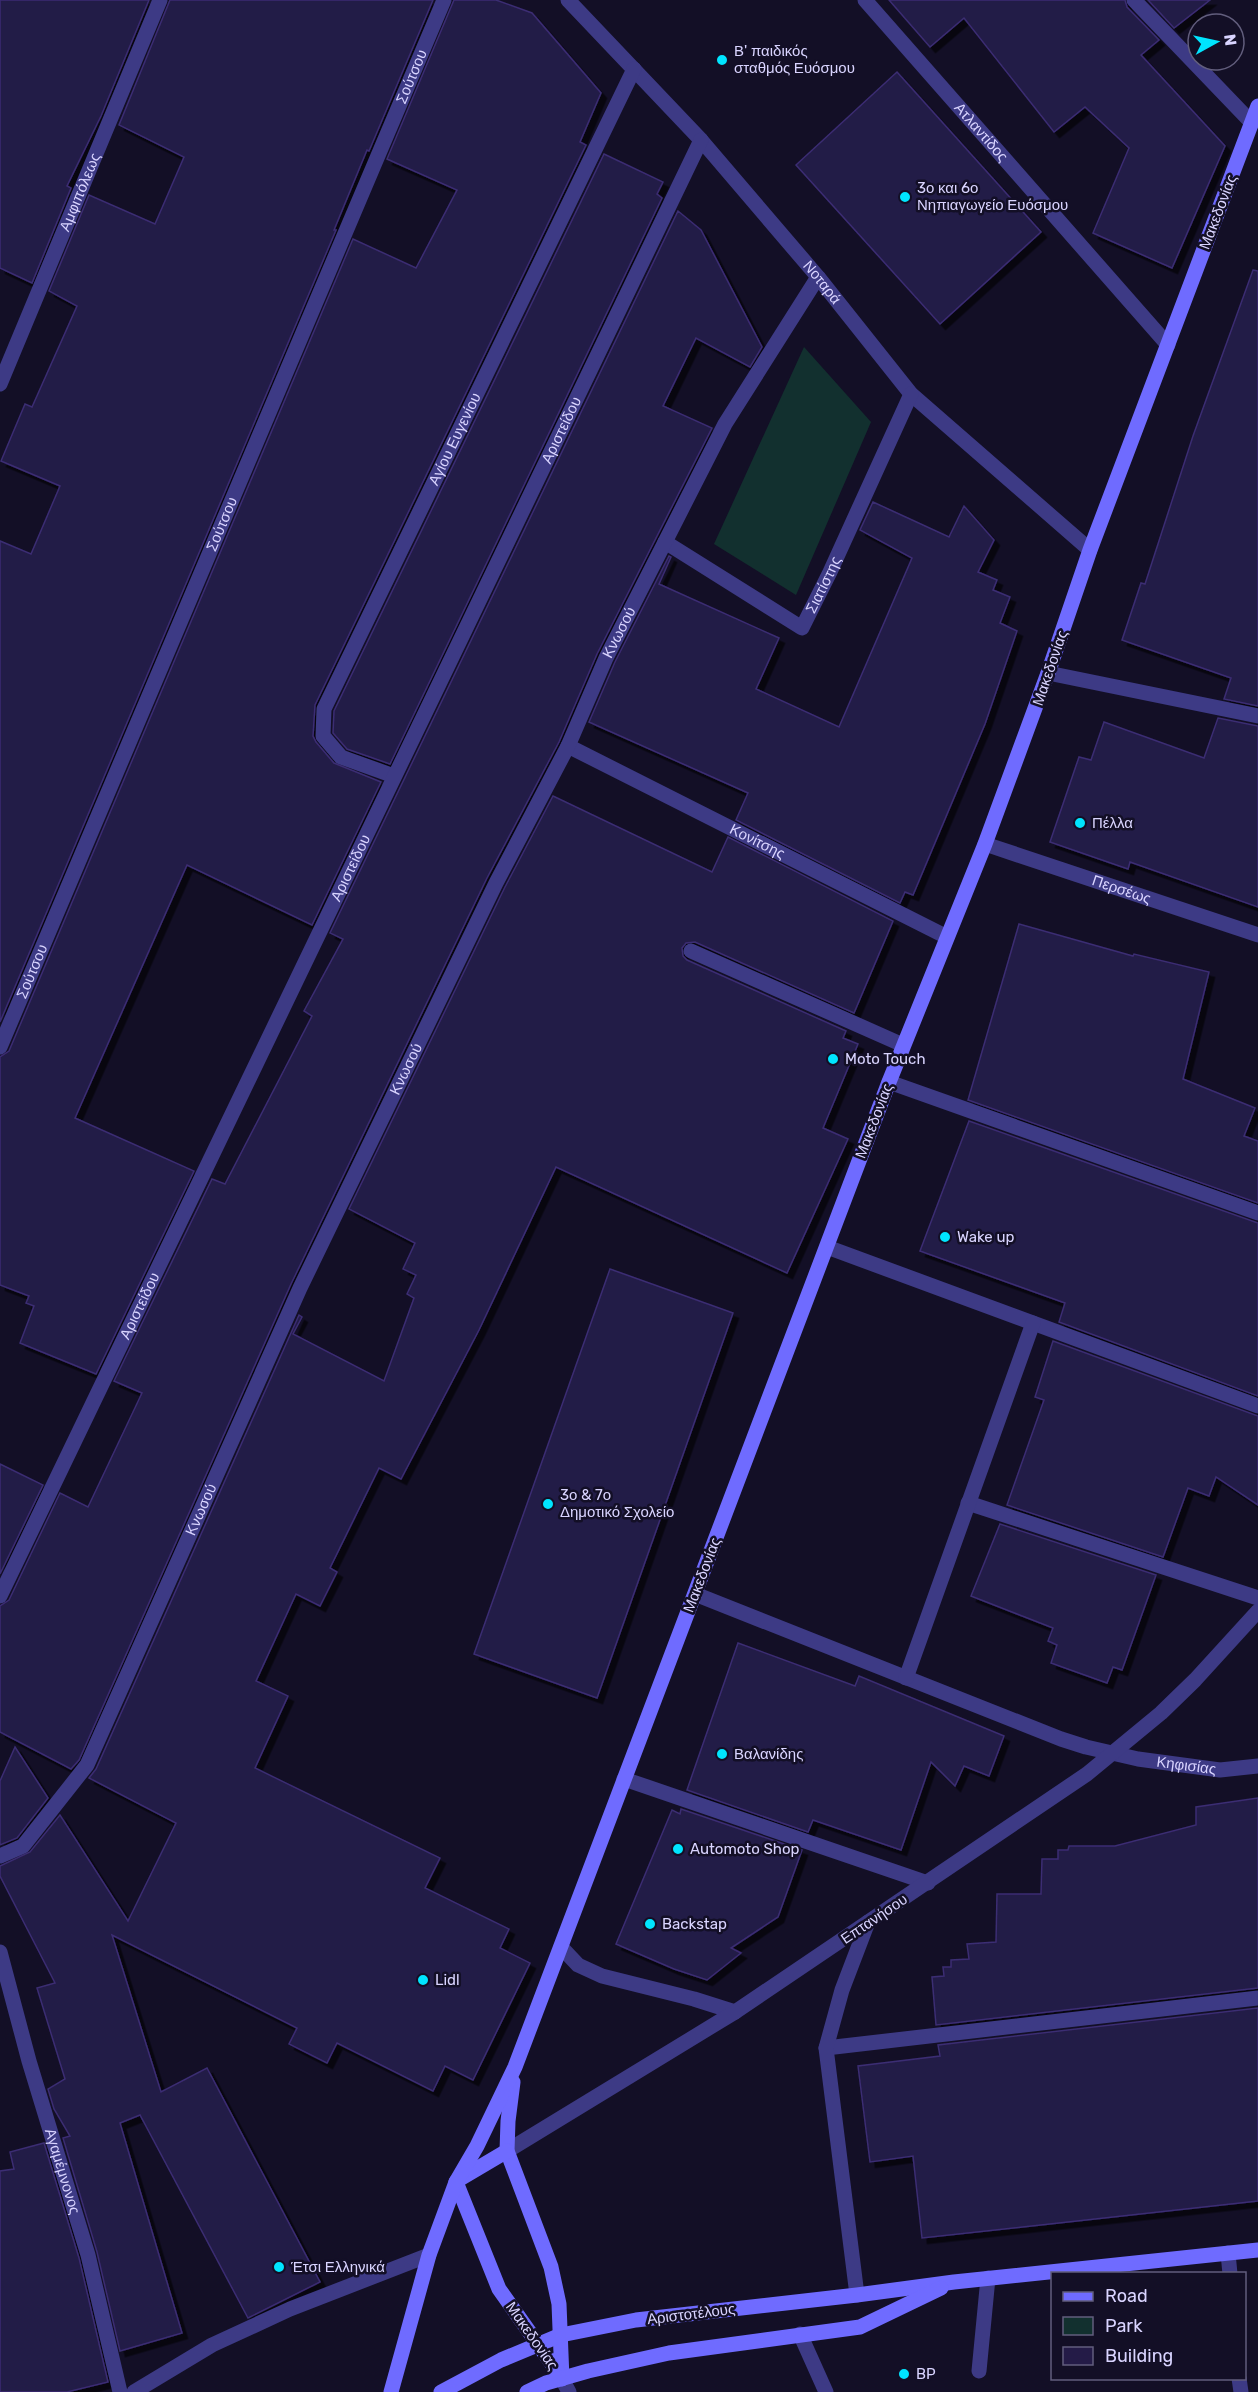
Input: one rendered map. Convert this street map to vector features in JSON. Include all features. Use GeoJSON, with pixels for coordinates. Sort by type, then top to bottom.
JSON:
{"type":"FeatureCollection","features":[{"type":"Feature","properties":{"kind":"street","name":"Αμφιπόλεως"},"geometry":{"type":"LineString","coordinates":[[0,384],[160,0]]}},
{"type":"Feature","properties":{"kind":"street","name":"Σούτσου"},"geometry":{"type":"LineString","coordinates":[[0,1047],[444,0]]}},
{"type":"Feature","properties":{"kind":"street","name":"Νοταρά"},"geometry":{"type":"LineString","coordinates":[[568,0],[701,140],[818,277],[911,394],[1090,550]]}},
{"type":"Feature","properties":{"kind":"street","name":"Ατλαντίδος"},"geometry":{"type":"LineString","coordinates":[[865,0],[1168,345]]}},
{"type":"Feature","properties":{"kind":"street"},"geometry":{"type":"LineString","coordinates":[[1134,0],[1252,123]]}},
{"type":"Feature","properties":{"kind":"street","name":"Αγίου Ευγενίου"},"geometry":{"type":"LineString","coordinates":[[394,776],[341,757],[323,736],[324,710],[634,69]]}},
{"type":"Feature","properties":{"kind":"street","name":"Μακεδονίας"},"geometry":{"type":"LineString","coordinates":[[566,2385],[499,2289],[456,2182],[477,2146],[515,2067],[888,1082],[985,844],[1048,673],[1090,550],[1258,106]]}},
{"type":"Feature","properties":{"kind":"street","name":"Αριστείδου"},"geometry":{"type":"LineString","coordinates":[[0,1596],[701,140]]}},
{"type":"Feature","properties":{"kind":"street","name":"Κνωσού"},"geometry":{"type":"LineString","coordinates":[[0,1856],[23,1846],[87,1765],[300,1288],[496,883],[568,746],[606,658],[725,424],[818,277]]}},
{"type":"Feature","properties":{"kind":"street","name":"Σιατίστης"},"geometry":{"type":"LineString","coordinates":[[665,543],[802,628],[911,394]]}},
{"type":"Feature","properties":{"kind":"street"},"geometry":{"type":"LineString","coordinates":[[1048,673],[1258,716]]}},
{"type":"Feature","properties":{"kind":"street","name":"Κονίτσης"},"geometry":{"type":"LineString","coordinates":[[568,746],[947,937]]}},
{"type":"Feature","properties":{"kind":"street","name":"Περσέως"},"geometry":{"type":"LineString","coordinates":[[985,844],[1258,935]]}},
{"type":"Feature","properties":{"kind":"street"},"geometry":{"type":"LineString","coordinates":[[690,951],[903,1045]]}},
{"type":"Feature","properties":{"kind":"street"},"geometry":{"type":"LineString","coordinates":[[888,1082],[1258,1213]]}},
{"type":"Feature","properties":{"kind":"street"},"geometry":{"type":"LineString","coordinates":[[827,1247],[1258,1406]]}},
{"type":"Feature","properties":{"kind":"street"},"geometry":{"type":"LineString","coordinates":[[906,1678],[1033,1323]]}},
{"type":"Feature","properties":{"kind":"street"},"geometry":{"type":"LineString","coordinates":[[968,1503],[1258,1598]]}},
{"type":"Feature","properties":{"kind":"street","name":"Κηφισίας"},"geometry":{"type":"LineString","coordinates":[[695,1594],[1061,1739],[1114,1754],[1220,1770],[1258,1766]]}},
{"type":"Feature","properties":{"kind":"street","name":"Επτανήσου"},"geometry":{"type":"LineString","coordinates":[[456,2182],[735,2012],[928,1883],[1114,1754],[1195,1680],[1258,1611]]}},
{"type":"Feature","properties":{"kind":"street"},"geometry":{"type":"LineString","coordinates":[[624,1779],[928,1883]]}},
{"type":"Feature","properties":{"kind":"street"},"geometry":{"type":"LineString","coordinates":[[857,2295],[826,2048],[842,1990],[868,1923]]}},
{"type":"Feature","properties":{"kind":"street"},"geometry":{"type":"LineString","coordinates":[[561,1947],[578,1965],[602,1976],[694,1999],[735,2012]]}},
{"type":"Feature","properties":{"kind":"street","name":"Αγαμέμνονος"},"geometry":{"type":"LineString","coordinates":[[0,1952],[29,2061],[88,2255],[120,2392]]}},
{"type":"Feature","properties":{"kind":"street"},"geometry":{"type":"LineString","coordinates":[[826,2048],[1258,1998]]}},
{"type":"Feature","properties":{"kind":"street","name":"Μακεδονίας"},"geometry":{"type":"LineString","coordinates":[[515,2067],[508,2121],[507,2151],[551,2267],[559,2304],[566,2385]]}},
{"type":"Feature","properties":{"kind":"street"},"geometry":{"type":"LineString","coordinates":[[391,2392],[429,2255],[456,2182]]}},
{"type":"Feature","properties":{"kind":"street","name":"Αριστοτέλους"},"geometry":{"type":"LineString","coordinates":[[441,2392],[537,2343],[561,2335],[636,2320],[988,2278],[1258,2250]]}},
{"type":"Feature","properties":{"kind":"street"},"geometry":{"type":"LineString","coordinates":[[1228,2253],[1230,2272]]}},
{"type":"Feature","properties":{"kind":"street"},"geometry":{"type":"LineString","coordinates":[[134,2392],[212,2345],[290,2310],[429,2255]]}},
{"type":"Feature","properties":{"kind":"street"},"geometry":{"type":"LineString","coordinates":[[979,2371],[988,2278]]}},
{"type":"Feature","properties":{"kind":"street","name":"Αριστοτέλους"},"geometry":{"type":"LineString","coordinates":[[527,2392],[566,2385],[604,2367],[669,2354],[860,2327],[954,2282]]}},
{"type":"Feature","properties":{"kind":"street"},"geometry":{"type":"LineString","coordinates":[[800,2334],[826,2392]]}},
{"type":"Feature","properties":{"kind":"green space"},"geometry":{"type":"Polygon","coordinates":[[[804,347],[871,422],[796,595],[714,544],[804,347]]]}},
{"type":"Feature","properties":{"kind":"building"},"geometry":{"type":"Polygon","coordinates":[[[0,0],[149,0],[101,116],[67,186],[71,188],[32,283],[0,268],[0,0]]]}},
{"type":"Feature","properties":{"kind":"building"},"geometry":{"type":"Polygon","coordinates":[[[170,0],[433,0],[369,151],[367,150],[334,230],[336,230],[0,1022],[0,541],[31,554],[60,486],[1,461],[25,404],[32,407],[77,306],[49,291],[89,195],[155,224],[184,157],[119,125],[170,0]]]}},
{"type":"Feature","properties":{"kind":"building"},"geometry":{"type":"Polygon","coordinates":[[[454,0],[496,0],[532,13],[601,93],[580,142],[586,145],[315,705],[313,736],[334,763],[381,782],[312,925],[187,865],[75,1118],[194,1171],[96,1374],[20,1343],[34,1306],[26,1303],[29,1296],[0,1285],[0,1057],[9,1051],[353,239],[416,268],[457,190],[387,159],[454,0]]]}},
{"type":"Feature","properties":{"kind":"building"},"geometry":{"type":"Polygon","coordinates":[[[889,0],[1125,0],[1127,7],[1159,40],[1141,55],[1225,146],[1172,268],[1093,233],[1129,148],[1085,107],[1054,132],[964,18],[930,47],[889,0]]]}},
{"type":"Feature","properties":{"kind":"building"},"geometry":{"type":"Polygon","coordinates":[[[1148,0],[1210,0],[1195,12],[1186,12],[1186,19],[1174,28],[1148,0]]]}},
{"type":"Feature","properties":{"kind":"building"},"geometry":{"type":"Polygon","coordinates":[[[897,72],[1041,232],[940,324],[796,165],[897,72]]]}},
{"type":"Feature","properties":{"kind":"building"},"geometry":{"type":"Polygon","coordinates":[[[604,154],[663,182],[657,194],[662,198],[390,764],[347,749],[333,733],[334,711],[604,154]]]}},
{"type":"Feature","properties":{"kind":"building"},"geometry":{"type":"Polygon","coordinates":[[[678,211],[701,230],[762,347],[750,367],[696,338],[663,406],[712,428],[597,654],[559,742],[487,878],[291,1284],[79,1760],[71,1769],[0,1732],[0,1606],[9,1600],[60,1493],[88,1507],[142,1393],[114,1381],[212,1179],[225,1184],[312,1016],[304,1011],[343,939],[330,933],[678,211]]]}},
{"type":"Feature","properties":{"kind":"building"},"geometry":{"type":"Polygon","coordinates":[[[1253,270],[1258,271],[1258,706],[1224,699],[1231,678],[1122,640],[1141,583],[1145,584],[1193,436],[1253,270]]]}},
{"type":"Feature","properties":{"kind":"building"},"geometry":{"type":"Polygon","coordinates":[[[873,502],[949,537],[964,506],[994,540],[978,572],[997,580],[993,590],[1010,597],[1000,623],[1017,631],[985,724],[913,895],[905,892],[900,903],[736,820],[748,793],[589,722],[615,662],[669,556],[671,557],[659,584],[779,638],[756,689],[839,727],[912,558],[860,530],[873,502]]]}},
{"type":"Feature","properties":{"kind":"building"},"geometry":{"type":"Polygon","coordinates":[[[1218,718],[1258,726],[1258,907],[1130,862],[1128,869],[1050,842],[1079,757],[1091,760],[1104,722],[1204,758],[1218,718]]]}},
{"type":"Feature","properties":{"kind":"building"},"geometry":{"type":"Polygon","coordinates":[[[553,796],[712,872],[728,837],[893,921],[854,1013],[695,942],[686,943],[682,948],[683,956],[687,960],[846,1031],[843,1038],[858,1044],[823,1128],[848,1139],[787,1273],[556,1167],[479,1330],[401,1479],[379,1468],[330,1568],[337,1572],[320,1606],[296,1594],[256,1681],[288,1696],[255,1768],[440,1858],[425,1888],[509,1929],[500,1948],[530,1963],[473,2080],[445,2066],[433,2091],[337,2043],[327,2063],[289,2044],[297,2028],[112,1935],[161,2092],[207,2068],[320,2282],[248,2318],[140,2115],[120,2123],[182,2333],[120,2351],[97,2252],[63,2138],[70,2136],[54,2109],[48,2089],[65,2079],[37,1988],[55,1983],[0,1876],[0,1866],[30,1852],[60,1815],[128,1921],[176,1823],[89,1778],[96,1769],[299,1315],[302,1317],[293,1334],[384,1381],[414,1298],[407,1294],[416,1275],[403,1269],[415,1243],[349,1209],[505,887],[553,796]]]}},
{"type":"Feature","properties":{"kind":"building"},"geometry":{"type":"Polygon","coordinates":[[[1019,924],[1133,956],[1134,954],[1209,972],[1183,1079],[1255,1108],[1244,1136],[1258,1141],[1258,1203],[968,1100],[1019,924]]]}},
{"type":"Feature","properties":{"kind":"building"},"geometry":{"type":"Polygon","coordinates":[[[969,1121],[1258,1223],[1258,1396],[1059,1322],[1065,1303],[920,1251],[969,1121]]]}},
{"type":"Feature","properties":{"kind":"building"},"geometry":{"type":"Polygon","coordinates":[[[610,1269],[733,1313],[597,1698],[474,1654],[610,1269]]]}},
{"type":"Feature","properties":{"kind":"building"},"geometry":{"type":"Polygon","coordinates":[[[1053,1341],[1258,1416],[1258,1505],[1216,1477],[1209,1496],[1188,1488],[1163,1557],[1007,1505],[1044,1400],[1035,1397],[1053,1341]]]}},
{"type":"Feature","properties":{"kind":"building"},"geometry":{"type":"Polygon","coordinates":[[[0,1464],[43,1485],[0,1574],[0,1464]]]}},
{"type":"Feature","properties":{"kind":"building"},"geometry":{"type":"Polygon","coordinates":[[[1000,1524],[1156,1575],[1122,1670],[1113,1667],[1107,1683],[1051,1663],[1057,1645],[1048,1641],[1053,1628],[971,1596],[1000,1524]]]}},
{"type":"Feature","properties":{"kind":"building"},"geometry":{"type":"Polygon","coordinates":[[[738,1643],[855,1686],[859,1676],[1004,1736],[989,1776],[964,1766],[955,1786],[931,1762],[901,1850],[813,1820],[808,1832],[687,1790],[738,1643]]]}},
{"type":"Feature","properties":{"kind":"building"},"geometry":{"type":"Polygon","coordinates":[[[15,1747],[48,1798],[17,1838],[0,1845],[0,1781],[15,1747]]]}},
{"type":"Feature","properties":{"kind":"building"},"geometry":{"type":"Polygon","coordinates":[[[1258,1798],[1258,1988],[936,2025],[932,1977],[944,1976],[943,1967],[951,1967],[951,1960],[969,1959],[967,1944],[996,1942],[997,1894],[1041,1894],[1042,1859],[1058,1859],[1058,1850],[1068,1850],[1069,1846],[1115,1846],[1196,1825],[1196,1807],[1258,1798]]]}},
{"type":"Feature","properties":{"kind":"building"},"geometry":{"type":"Polygon","coordinates":[[[681,1809],[802,1850],[778,1917],[731,1948],[741,1953],[707,1980],[674,1969],[616,1944],[672,1810],[680,1814],[681,1809]]]}},
{"type":"Feature","properties":{"kind":"building"},"geometry":{"type":"Polygon","coordinates":[[[1258,2008],[1258,2201],[922,2238],[913,2156],[870,2162],[858,2066],[940,2056],[938,2045],[1258,2008]]]}},
{"type":"Feature","properties":{"kind":"building"},"geometry":{"type":"Polygon","coordinates":[[[44,2143],[79,2258],[108,2382],[67,2392],[0,2392],[0,2171],[14,2169],[10,2152],[44,2143]]]}},
{"type":"Feature","properties":{"kind":"place","name":"Β' παιδικός σταθμός Ευόσμου"},"geometry":{"type":"Point","coordinates":[722,60]}},
{"type":"Feature","properties":{"kind":"place","name":"3ο και 6ο Νηπιαγωγείο Ευόσμου"},"geometry":{"type":"Point","coordinates":[905,197]}},
{"type":"Feature","properties":{"kind":"place","name":"Πέλλα"},"geometry":{"type":"Point","coordinates":[1080,823]}},
{"type":"Feature","properties":{"kind":"place","name":"Moto Touch"},"geometry":{"type":"Point","coordinates":[833,1059]}},
{"type":"Feature","properties":{"kind":"place","name":"Wake up"},"geometry":{"type":"Point","coordinates":[945,1237]}},
{"type":"Feature","properties":{"kind":"place","name":"3ο & 7ο Δημοτικό Σχολείο"},"geometry":{"type":"Point","coordinates":[548,1504]}},
{"type":"Feature","properties":{"kind":"place","name":"Βαλανίδης"},"geometry":{"type":"Point","coordinates":[722,1754]}},
{"type":"Feature","properties":{"kind":"place","name":"Automoto Shop"},"geometry":{"type":"Point","coordinates":[678,1849]}},
{"type":"Feature","properties":{"kind":"place","name":"Backstap"},"geometry":{"type":"Point","coordinates":[650,1924]}},
{"type":"Feature","properties":{"kind":"place","name":"Lidl"},"geometry":{"type":"Point","coordinates":[423,1980]}},
{"type":"Feature","properties":{"kind":"place","name":"Έτσι Ελληνικά"},"geometry":{"type":"Point","coordinates":[279,2267]}},
{"type":"Feature","properties":{"kind":"place","name":"BP"},"geometry":{"type":"Point","coordinates":[904,2374]}}]}
